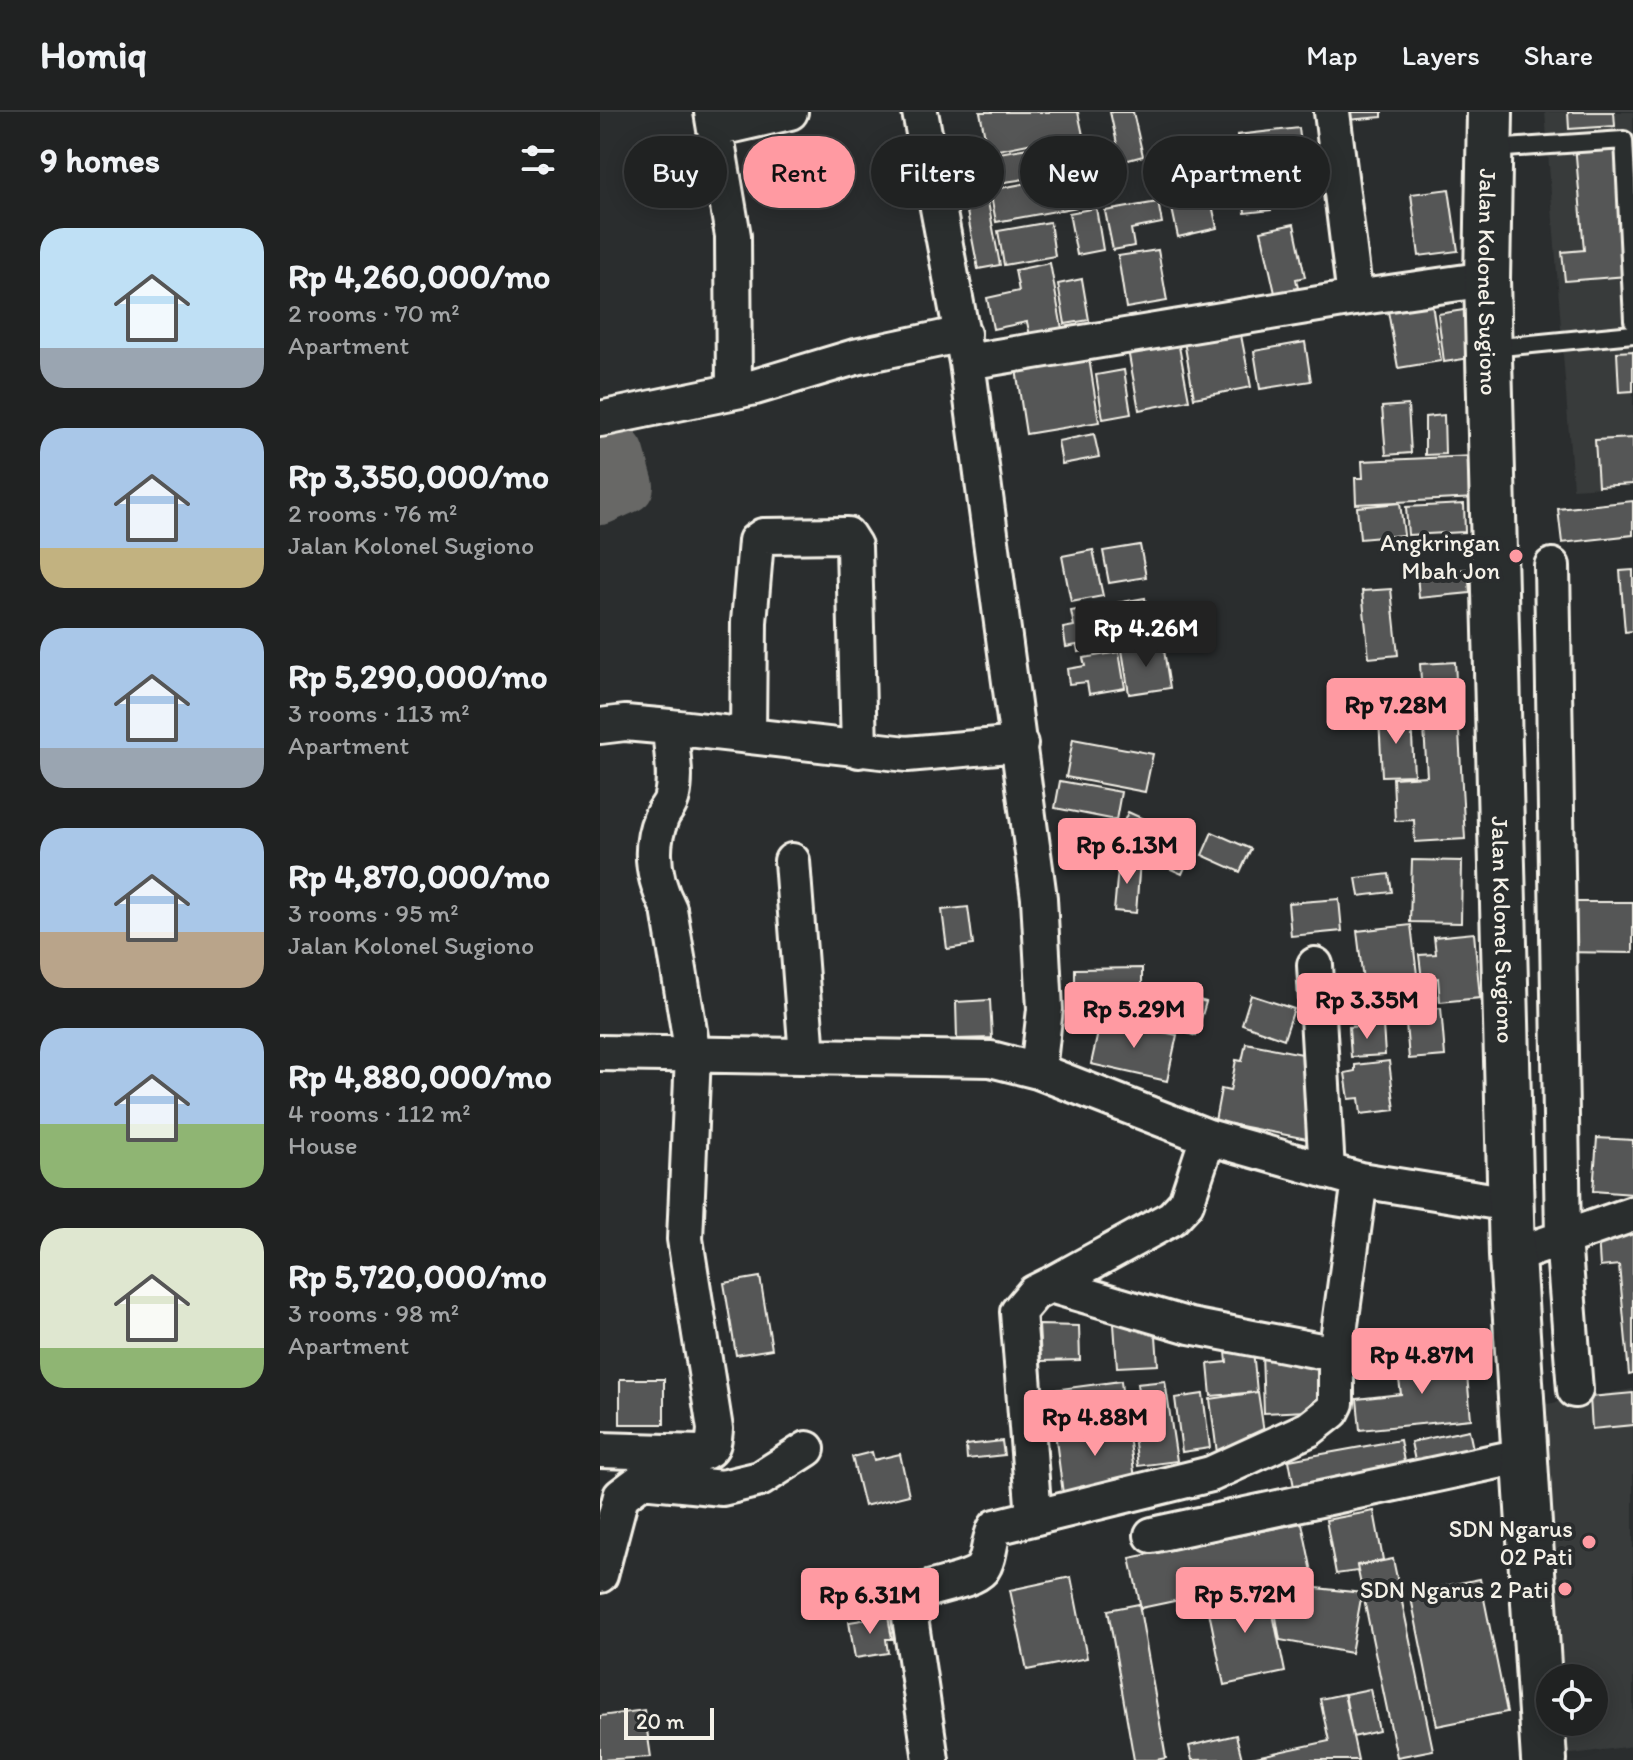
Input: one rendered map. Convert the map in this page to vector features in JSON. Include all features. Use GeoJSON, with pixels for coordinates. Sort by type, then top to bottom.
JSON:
{"type":"FeatureCollection","features":[{"type":"Feature","properties":{"kind":"main road","name":"Jalan Kolonel Sugiono"},"geometry":{"type":"LineString","coordinates":[[1490,131],[1488,348],[1510,1204],[1546,1756]]}},
{"type":"Feature","properties":{"kind":"street"},"geometry":{"type":"LineString","coordinates":[[920,112],[965,348],[1020,744],[1040,914],[1045,1009],[1038,1071]]}},
{"type":"Feature","properties":{"kind":"street"},"geometry":{"type":"LineString","coordinates":[[1332,112],[1355,298]]}},
{"type":"Feature","properties":{"kind":"street"},"geometry":{"type":"LineString","coordinates":[[734,391],[733,236],[714,121],[779,113]]}},
{"type":"Feature","properties":{"kind":"street"},"geometry":{"type":"LineString","coordinates":[[601,419],[734,391],[855,357],[965,348],[1487,279]]}},
{"type":"Feature","properties":{"kind":"street"},"geometry":{"type":"LineString","coordinates":[[748,735],[749,622],[756,541],[763,536],[847,535],[854,546],[859,750]]}},
{"type":"Feature","properties":{"kind":"street"},"geometry":{"type":"LineString","coordinates":[[1552,566],[1563,1238],[1575,1390]]}},
{"type":"Feature","properties":{"kind":"street"},"geometry":{"type":"LineString","coordinates":[[600,726],[625,723],[670,727],[907,754],[1020,744]]}},
{"type":"Feature","properties":{"kind":"street"},"geometry":{"type":"LineString","coordinates":[[600,1450],[690,1455],[707,1452],[714,1444],[715,1429],[685,1239],[693,1055],[669,909],[654,869],[654,845],[661,818],[672,800],[674,781],[670,727]]}},
{"type":"Feature","properties":{"kind":"street"},"geometry":{"type":"LineString","coordinates":[[792,861],[807,1056]]}},
{"type":"Feature","properties":{"kind":"street"},"geometry":{"type":"LineString","coordinates":[[1315,965],[1327,1171]]}},
{"type":"Feature","properties":{"kind":"street"},"geometry":{"type":"LineString","coordinates":[[600,1053],[991,1059],[1038,1071],[1208,1137],[1327,1171],[1360,1180],[1510,1204]]}},
{"type":"Feature","properties":{"kind":"street"},"geometry":{"type":"LineString","coordinates":[[1034,1517],[1018,1312],[1034,1293],[1172,1218],[1186,1203],[1208,1137]]}},
{"type":"Feature","properties":{"kind":"street"},"geometry":{"type":"LineString","coordinates":[[931,1760],[908,1604],[911,1595],[925,1588],[973,1576],[983,1568],[990,1536],[996,1527],[1211,1474],[1309,1429],[1332,1411],[1336,1403],[1336,1354],[1360,1180]]}},
{"type":"Feature","properties":{"kind":"street"},"geometry":{"type":"LineString","coordinates":[[1512,1256],[1633,1214]]}},
{"type":"Feature","properties":{"kind":"street"},"geometry":{"type":"LineString","coordinates":[[1050,1285],[1190,1326],[1336,1354]]}},
{"type":"Feature","properties":{"kind":"street"},"geometry":{"type":"LineString","coordinates":[[600,1575],[621,1496],[642,1480],[722,1488],[760,1479],[807,1449]]}},
{"type":"Feature","properties":{"kind":"street"},"geometry":{"type":"LineString","coordinates":[[1152,1535],[1526,1455]]}},
{"type":"Feature","properties":{"kind":"lane"},"geometry":{"type":"LineString","coordinates":[[1490,131],[1624,140],[1633,320]]}},
{"type":"Feature","properties":{"kind":"lane"},"geometry":{"type":"LineString","coordinates":[[1488,348],[1633,334]]}},
{"type":"Feature","properties":{"kind":"shaded area"},"geometry":{"type":"Polygon","coordinates":[[[1545,112],[1633,112],[1633,485],[1573,489],[1545,112]]]}},
{"type":"Feature","properties":{"kind":"shaded area","name":"SDN Ngarus 02 Pati"},"geometry":{"type":"Polygon","coordinates":[[[1633,1389],[1633,1746],[1558,1756],[1557,1736],[1608,1736],[1608,1664],[1552,1664],[1535,1406],[1633,1389]]]}},
{"type":"Feature","properties":{"kind":"building"},"geometry":{"type":"Polygon","coordinates":[[[980,112],[1078,112],[1083,136],[1020,136],[1020,146],[1004,149],[1004,136],[985,136],[980,112]]]}},
{"type":"Feature","properties":{"kind":"building"},"geometry":{"type":"Polygon","coordinates":[[[1110,112],[1133,112],[1143,156],[1127,160],[1127,136],[1115,136],[1110,112]]]}},
{"type":"Feature","properties":{"kind":"building"},"geometry":{"type":"Polygon","coordinates":[[[1346,112],[1382,112],[1382,117],[1347,120],[1346,112]]]}},
{"type":"Feature","properties":{"kind":"building"},"geometry":{"type":"Polygon","coordinates":[[[1568,112],[1614,112],[1615,126],[1569,129],[1568,112]]]}},
{"type":"Feature","properties":{"kind":"building"},"geometry":{"type":"Polygon","coordinates":[[[1299,128],[1300,136],[1237,136],[1299,128]]]}},
{"type":"Feature","properties":{"kind":"building"},"geometry":{"type":"Polygon","coordinates":[[[1615,140],[1627,276],[1565,281],[1562,252],[1584,250],[1575,144],[1615,140]]]}},
{"type":"Feature","properties":{"kind":"building"},"geometry":{"type":"Polygon","coordinates":[[[1020,149],[1020,180],[1004,182],[1004,152],[1020,149]]]}},
{"type":"Feature","properties":{"kind":"building"},"geometry":{"type":"Polygon","coordinates":[[[1020,184],[1020,208],[1072,208],[996,222],[993,208],[1004,208],[1004,187],[1020,184]]]}},
{"type":"Feature","properties":{"kind":"building"},"geometry":{"type":"Polygon","coordinates":[[[1449,189],[1458,251],[1419,256],[1411,194],[1449,189]]]}},
{"type":"Feature","properties":{"kind":"building"},"geometry":{"type":"Polygon","coordinates":[[[1143,205],[1143,208],[1159,208],[1162,223],[1131,229],[1134,246],[1113,250],[1105,211],[1143,205]]]}},
{"type":"Feature","properties":{"kind":"building"},"geometry":{"type":"Polygon","coordinates":[[[966,208],[989,208],[1000,265],[978,269],[966,208]]]}},
{"type":"Feature","properties":{"kind":"building"},"geometry":{"type":"Polygon","coordinates":[[[1096,208],[1103,250],[1077,255],[1069,213],[1096,208]]]}},
{"type":"Feature","properties":{"kind":"building"},"geometry":{"type":"Polygon","coordinates":[[[1172,208],[1213,208],[1217,228],[1178,237],[1172,208]]]}},
{"type":"Feature","properties":{"kind":"building"},"geometry":{"type":"Polygon","coordinates":[[[1244,208],[1271,208],[1271,210],[1245,213],[1244,208]]]}},
{"type":"Feature","properties":{"kind":"building"},"geometry":{"type":"Polygon","coordinates":[[[1050,222],[1055,256],[1004,265],[998,231],[1050,222]]]}},
{"type":"Feature","properties":{"kind":"building"},"geometry":{"type":"Polygon","coordinates":[[[1294,224],[1305,277],[1296,279],[1298,288],[1275,293],[1261,231],[1294,224]]]}},
{"type":"Feature","properties":{"kind":"building"},"geometry":{"type":"Polygon","coordinates":[[[1158,250],[1167,301],[1126,308],[1118,256],[1158,250]]]}},
{"type":"Feature","properties":{"kind":"building"},"geometry":{"type":"Polygon","coordinates":[[[1050,263],[1063,334],[1031,340],[1027,322],[993,329],[987,298],[1019,291],[1015,270],[1050,263]]]}},
{"type":"Feature","properties":{"kind":"building"},"geometry":{"type":"Polygon","coordinates":[[[1082,279],[1089,320],[1065,324],[1058,284],[1082,279]]]}},
{"type":"Feature","properties":{"kind":"building"},"geometry":{"type":"Polygon","coordinates":[[[1432,304],[1441,361],[1398,368],[1388,311],[1432,304]]]}},
{"type":"Feature","properties":{"kind":"building"},"geometry":{"type":"Polygon","coordinates":[[[1470,309],[1477,357],[1444,362],[1438,314],[1470,309]]]}},
{"type":"Feature","properties":{"kind":"building"},"geometry":{"type":"Polygon","coordinates":[[[1240,330],[1251,387],[1194,398],[1184,341],[1240,330]]]}},
{"type":"Feature","properties":{"kind":"building"},"geometry":{"type":"Polygon","coordinates":[[[1178,341],[1189,400],[1139,410],[1128,350],[1178,341]]]}},
{"type":"Feature","properties":{"kind":"building"},"geometry":{"type":"Polygon","coordinates":[[[1305,342],[1311,381],[1260,389],[1254,351],[1305,342]]]}},
{"type":"Feature","properties":{"kind":"building"},"geometry":{"type":"Polygon","coordinates":[[[1633,351],[1633,391],[1619,392],[1617,352],[1633,351]]]}},
{"type":"Feature","properties":{"kind":"building"},"geometry":{"type":"Polygon","coordinates":[[[1089,358],[1099,422],[1026,434],[1016,369],[1089,358]]]}},
{"type":"Feature","properties":{"kind":"building"},"geometry":{"type":"Polygon","coordinates":[[[1124,370],[1131,414],[1103,419],[1096,375],[1124,370]]]}},
{"type":"Feature","properties":{"kind":"building"},"geometry":{"type":"Polygon","coordinates":[[[1408,405],[1411,453],[1386,455],[1382,407],[1408,405]]]}},
{"type":"Feature","properties":{"kind":"building"},"geometry":{"type":"Polygon","coordinates":[[[1444,415],[1445,454],[1425,455],[1425,417],[1444,415]]]}},
{"type":"Feature","properties":{"kind":"building"},"geometry":{"type":"Polygon","coordinates":[[[1094,434],[1099,457],[1062,464],[1058,441],[1094,434]]]}},
{"type":"Feature","properties":{"kind":"building"},"geometry":{"type":"Polygon","coordinates":[[[1633,438],[1633,484],[1598,486],[1595,440],[1633,438]]]}},
{"type":"Feature","properties":{"kind":"building"},"geometry":{"type":"Polygon","coordinates":[[[1474,456],[1477,498],[1356,504],[1355,478],[1363,478],[1362,461],[1474,456]]]}},
{"type":"Feature","properties":{"kind":"building"},"geometry":{"type":"Polygon","coordinates":[[[1633,501],[1633,535],[1562,543],[1558,509],[1633,501]]]}},
{"type":"Feature","properties":{"kind":"building"},"geometry":{"type":"Polygon","coordinates":[[[1400,503],[1404,535],[1360,539],[1357,507],[1400,503]]]}},
{"type":"Feature","properties":{"kind":"building"},"geometry":{"type":"Polygon","coordinates":[[[1464,504],[1465,532],[1408,535],[1406,507],[1464,504]]]}},
{"type":"Feature","properties":{"kind":"building"},"geometry":{"type":"Polygon","coordinates":[[[1140,545],[1146,577],[1109,583],[1103,551],[1140,545]]]}},
{"type":"Feature","properties":{"kind":"building"},"geometry":{"type":"Polygon","coordinates":[[[1093,550],[1103,596],[1071,602],[1062,556],[1093,550]]]}},
{"type":"Feature","properties":{"kind":"building"},"geometry":{"type":"Polygon","coordinates":[[[1468,569],[1470,593],[1419,598],[1417,573],[1468,569]]]}},
{"type":"Feature","properties":{"kind":"building"},"geometry":{"type":"Polygon","coordinates":[[[1633,570],[1633,631],[1625,632],[1620,571],[1633,570]]]}},
{"type":"Feature","properties":{"kind":"building"},"geometry":{"type":"Polygon","coordinates":[[[1391,589],[1398,655],[1369,658],[1362,591],[1391,589]]]}},
{"type":"Feature","properties":{"kind":"building"},"geometry":{"type":"Polygon","coordinates":[[[1145,598],[1152,640],[1078,652],[1077,645],[1066,647],[1063,628],[1074,626],[1071,611],[1145,598]]]}},
{"type":"Feature","properties":{"kind":"building"},"geometry":{"type":"Polygon","coordinates":[[[1163,644],[1170,688],[1129,694],[1122,650],[1163,644]]]}},
{"type":"Feature","properties":{"kind":"building"},"geometry":{"type":"Polygon","coordinates":[[[1119,652],[1125,688],[1089,694],[1087,682],[1069,684],[1067,669],[1085,666],[1083,658],[1119,652]]]}},
{"type":"Feature","properties":{"kind":"building"},"geometry":{"type":"Polygon","coordinates":[[[1455,662],[1465,839],[1415,842],[1414,820],[1395,821],[1393,778],[1427,776],[1420,664],[1455,662]]]}},
{"type":"Feature","properties":{"kind":"building"},"geometry":{"type":"Polygon","coordinates":[[[1411,717],[1414,775],[1382,776],[1379,718],[1411,717]]]}},
{"type":"Feature","properties":{"kind":"building"},"geometry":{"type":"Polygon","coordinates":[[[1073,739],[1153,754],[1145,792],[1066,777],[1073,739]]]}},
{"type":"Feature","properties":{"kind":"building"},"geometry":{"type":"Polygon","coordinates":[[[1060,781],[1121,792],[1116,820],[1055,808],[1060,781]]]}},
{"type":"Feature","properties":{"kind":"building"},"geometry":{"type":"Polygon","coordinates":[[[1128,812],[1196,843],[1182,874],[1114,844],[1128,812]]]}},
{"type":"Feature","properties":{"kind":"building"},"geometry":{"type":"Polygon","coordinates":[[[1212,832],[1251,849],[1240,872],[1202,855],[1212,832]]]}},
{"type":"Feature","properties":{"kind":"building"},"geometry":{"type":"Polygon","coordinates":[[[1119,858],[1140,860],[1136,913],[1114,911],[1119,858]]]}},
{"type":"Feature","properties":{"kind":"building"},"geometry":{"type":"Polygon","coordinates":[[[1412,860],[1462,861],[1461,923],[1410,922],[1412,860]]]}},
{"type":"Feature","properties":{"kind":"building"},"geometry":{"type":"Polygon","coordinates":[[[1389,874],[1392,892],[1359,896],[1356,878],[1389,874]]]}},
{"type":"Feature","properties":{"kind":"building"},"geometry":{"type":"Polygon","coordinates":[[[1339,899],[1342,931],[1291,936],[1288,903],[1339,899]]]}},
{"type":"Feature","properties":{"kind":"building"},"geometry":{"type":"Polygon","coordinates":[[[1573,902],[1633,902],[1633,953],[1557,952],[1573,902]]]}},
{"type":"Feature","properties":{"kind":"building"},"geometry":{"type":"Polygon","coordinates":[[[968,907],[973,945],[947,949],[942,910],[968,907]]]}},
{"type":"Feature","properties":{"kind":"building"},"geometry":{"type":"Polygon","coordinates":[[[1411,925],[1419,991],[1365,997],[1357,931],[1411,925]]]}},
{"type":"Feature","properties":{"kind":"building"},"geometry":{"type":"Polygon","coordinates":[[[1474,933],[1480,998],[1440,1002],[1438,978],[1422,980],[1419,955],[1436,954],[1434,937],[1474,933]]]}},
{"type":"Feature","properties":{"kind":"building"},"geometry":{"type":"Polygon","coordinates":[[[1142,968],[1142,1002],[1075,1002],[1075,969],[1142,968]]]}},
{"type":"Feature","properties":{"kind":"building"},"geometry":{"type":"Polygon","coordinates":[[[1171,992],[1206,1002],[1196,1036],[1161,1025],[1171,992]]]}},
{"type":"Feature","properties":{"kind":"building"},"geometry":{"type":"Polygon","coordinates":[[[1251,995],[1294,1009],[1284,1039],[1242,1024],[1251,995]]]}},
{"type":"Feature","properties":{"kind":"building"},"geometry":{"type":"Polygon","coordinates":[[[990,1000],[992,1038],[957,1039],[956,1002],[990,1000]]]}},
{"type":"Feature","properties":{"kind":"building"},"geometry":{"type":"Polygon","coordinates":[[[1388,1000],[1389,1022],[1353,1024],[1351,1002],[1388,1000]]]}},
{"type":"Feature","properties":{"kind":"building"},"geometry":{"type":"Polygon","coordinates":[[[1441,1008],[1445,1056],[1409,1059],[1405,1011],[1441,1008]]]}},
{"type":"Feature","properties":{"kind":"building"},"geometry":{"type":"Polygon","coordinates":[[[1101,1019],[1177,1035],[1167,1081],[1091,1064],[1101,1019]]]}},
{"type":"Feature","properties":{"kind":"building"},"geometry":{"type":"Polygon","coordinates":[[[1383,1025],[1385,1055],[1351,1057],[1349,1027],[1383,1025]]]}},
{"type":"Feature","properties":{"kind":"building"},"geometry":{"type":"Polygon","coordinates":[[[1246,1043],[1323,1058],[1307,1139],[1215,1121],[1221,1089],[1230,1091],[1236,1060],[1242,1061],[1246,1043]]]}},
{"type":"Feature","properties":{"kind":"building"},"geometry":{"type":"Polygon","coordinates":[[[1389,1061],[1395,1110],[1361,1114],[1359,1098],[1349,1099],[1345,1073],[1355,1071],[1355,1065],[1389,1061]]]}},
{"type":"Feature","properties":{"kind":"building"},"geometry":{"type":"Polygon","coordinates":[[[1597,1138],[1633,1140],[1633,1194],[1593,1191],[1597,1138]]]}},
{"type":"Feature","properties":{"kind":"building"},"geometry":{"type":"Polygon","coordinates":[[[1633,1232],[1633,1374],[1629,1375],[1619,1265],[1600,1267],[1598,1235],[1633,1232]]]}},
{"type":"Feature","properties":{"kind":"building"},"geometry":{"type":"Polygon","coordinates":[[[760,1277],[772,1349],[736,1355],[724,1283],[760,1277]]]}},
{"type":"Feature","properties":{"kind":"building"},"geometry":{"type":"Polygon","coordinates":[[[1155,1321],[1158,1365],[1117,1367],[1114,1324],[1155,1321]]]}},
{"type":"Feature","properties":{"kind":"building"},"geometry":{"type":"Polygon","coordinates":[[[1039,1325],[1079,1326],[1080,1360],[1041,1361],[1039,1325]]]}},
{"type":"Feature","properties":{"kind":"building"},"geometry":{"type":"Polygon","coordinates":[[[1252,1339],[1257,1392],[1211,1396],[1208,1364],[1227,1362],[1225,1342],[1252,1339]]]}},
{"type":"Feature","properties":{"kind":"building"},"geometry":{"type":"Polygon","coordinates":[[[1262,1352],[1322,1356],[1329,1410],[1264,1413],[1262,1352]]]}},
{"type":"Feature","properties":{"kind":"building"},"geometry":{"type":"Polygon","coordinates":[[[1465,1353],[1471,1419],[1360,1430],[1357,1399],[1401,1394],[1398,1373],[1420,1371],[1419,1358],[1465,1353]]]}},
{"type":"Feature","properties":{"kind":"building"},"geometry":{"type":"Polygon","coordinates":[[[620,1379],[664,1379],[664,1424],[620,1424],[620,1379]]]}},
{"type":"Feature","properties":{"kind":"building"},"geometry":{"type":"Polygon","coordinates":[[[1121,1381],[1125,1420],[1058,1428],[1053,1390],[1121,1381]]]}},
{"type":"Feature","properties":{"kind":"building"},"geometry":{"type":"Polygon","coordinates":[[[1165,1381],[1177,1461],[1138,1466],[1131,1414],[1141,1412],[1137,1384],[1165,1381]]]}},
{"type":"Feature","properties":{"kind":"building"},"geometry":{"type":"Polygon","coordinates":[[[1258,1392],[1266,1446],[1217,1453],[1210,1399],[1258,1392]]]}},
{"type":"Feature","properties":{"kind":"building"},"geometry":{"type":"Polygon","coordinates":[[[1633,1393],[1633,1425],[1592,1429],[1590,1397],[1633,1393]]]}},
{"type":"Feature","properties":{"kind":"building"},"geometry":{"type":"Polygon","coordinates":[[[1203,1394],[1210,1448],[1182,1452],[1175,1398],[1203,1394]]]}},
{"type":"Feature","properties":{"kind":"building"},"geometry":{"type":"Polygon","coordinates":[[[1127,1422],[1136,1485],[1063,1494],[1055,1432],[1127,1422]]]}},
{"type":"Feature","properties":{"kind":"building"},"geometry":{"type":"Polygon","coordinates":[[[1469,1430],[1476,1463],[1418,1475],[1411,1442],[1469,1430]]]}},
{"type":"Feature","properties":{"kind":"building"},"geometry":{"type":"Polygon","coordinates":[[[1400,1440],[1407,1478],[1296,1498],[1289,1460],[1400,1440]]]}},
{"type":"Feature","properties":{"kind":"building"},"geometry":{"type":"Polygon","coordinates":[[[1002,1441],[1004,1455],[967,1459],[966,1445],[1002,1441]]]}},
{"type":"Feature","properties":{"kind":"building"},"geometry":{"type":"Polygon","coordinates":[[[872,1452],[874,1460],[900,1454],[909,1495],[864,1506],[852,1457],[872,1452]]]}},
{"type":"Feature","properties":{"kind":"building"},"geometry":{"type":"Polygon","coordinates":[[[1374,1511],[1383,1560],[1357,1565],[1358,1571],[1336,1574],[1326,1520],[1374,1511]]]}},
{"type":"Feature","properties":{"kind":"building"},"geometry":{"type":"Polygon","coordinates":[[[1302,1523],[1312,1572],[1141,1608],[1130,1558],[1302,1523]]]}},
{"type":"Feature","properties":{"kind":"building"},"geometry":{"type":"Polygon","coordinates":[[[1393,1559],[1433,1750],[1397,1757],[1357,1566],[1393,1559]]]}},
{"type":"Feature","properties":{"kind":"building"},"geometry":{"type":"Polygon","coordinates":[[[1071,1577],[1087,1658],[1027,1670],[1010,1590],[1071,1577]]]}},
{"type":"Feature","properties":{"kind":"building"},"geometry":{"type":"Polygon","coordinates":[[[1480,1579],[1507,1712],[1437,1726],[1410,1593],[1480,1579]]]}},
{"type":"Feature","properties":{"kind":"building"},"geometry":{"type":"Polygon","coordinates":[[[1270,1583],[1362,1593],[1351,1653],[1280,1640],[1270,1583]]]}},
{"type":"Feature","properties":{"kind":"building"},"geometry":{"type":"Polygon","coordinates":[[[1267,1585],[1285,1672],[1224,1685],[1206,1597],[1267,1585]]]}},
{"type":"Feature","properties":{"kind":"building"},"geometry":{"type":"Polygon","coordinates":[[[1139,1604],[1166,1758],[1156,1760],[1134,1760],[1108,1610],[1139,1604]]]}},
{"type":"Feature","properties":{"kind":"building"},"geometry":{"type":"Polygon","coordinates":[[[888,1616],[892,1639],[886,1639],[888,1653],[855,1658],[849,1622],[888,1616]]]}},
{"type":"Feature","properties":{"kind":"building"},"geometry":{"type":"Polygon","coordinates":[[[1370,1689],[1379,1731],[1353,1737],[1345,1694],[1370,1689]]]}},
{"type":"Feature","properties":{"kind":"building"},"geometry":{"type":"Polygon","coordinates":[[[1344,1694],[1358,1760],[1242,1760],[1329,1741],[1320,1699],[1344,1694]]]}},
{"type":"Feature","properties":{"kind":"building"},"geometry":{"type":"Polygon","coordinates":[[[644,1710],[651,1757],[600,1760],[600,1716],[644,1710]]]}},
{"type":"Feature","properties":{"kind":"building"},"geometry":{"type":"Polygon","coordinates":[[[1236,1735],[1242,1759],[1192,1760],[1189,1746],[1236,1735]]]}},
{"type":"Feature","properties":{"kind":"waterway"},"geometry":{"type":"LineString","coordinates":[[600,433],[618,454],[627,486],[600,498]]}},
{"type":"Feature","properties":{"kind":"place","name":"Angkringan Mbah Jon"},"geometry":{"type":"Point","coordinates":[1516,556]}},
{"type":"Feature","properties":{"kind":"place","name":"SDN Ngarus 02 Pati"},"geometry":{"type":"Point","coordinates":[1589,1542]}},
{"type":"Feature","properties":{"kind":"place","name":"SDN Ngarus 2 Pati"},"geometry":{"type":"Point","coordinates":[1565,1589]}}]}
